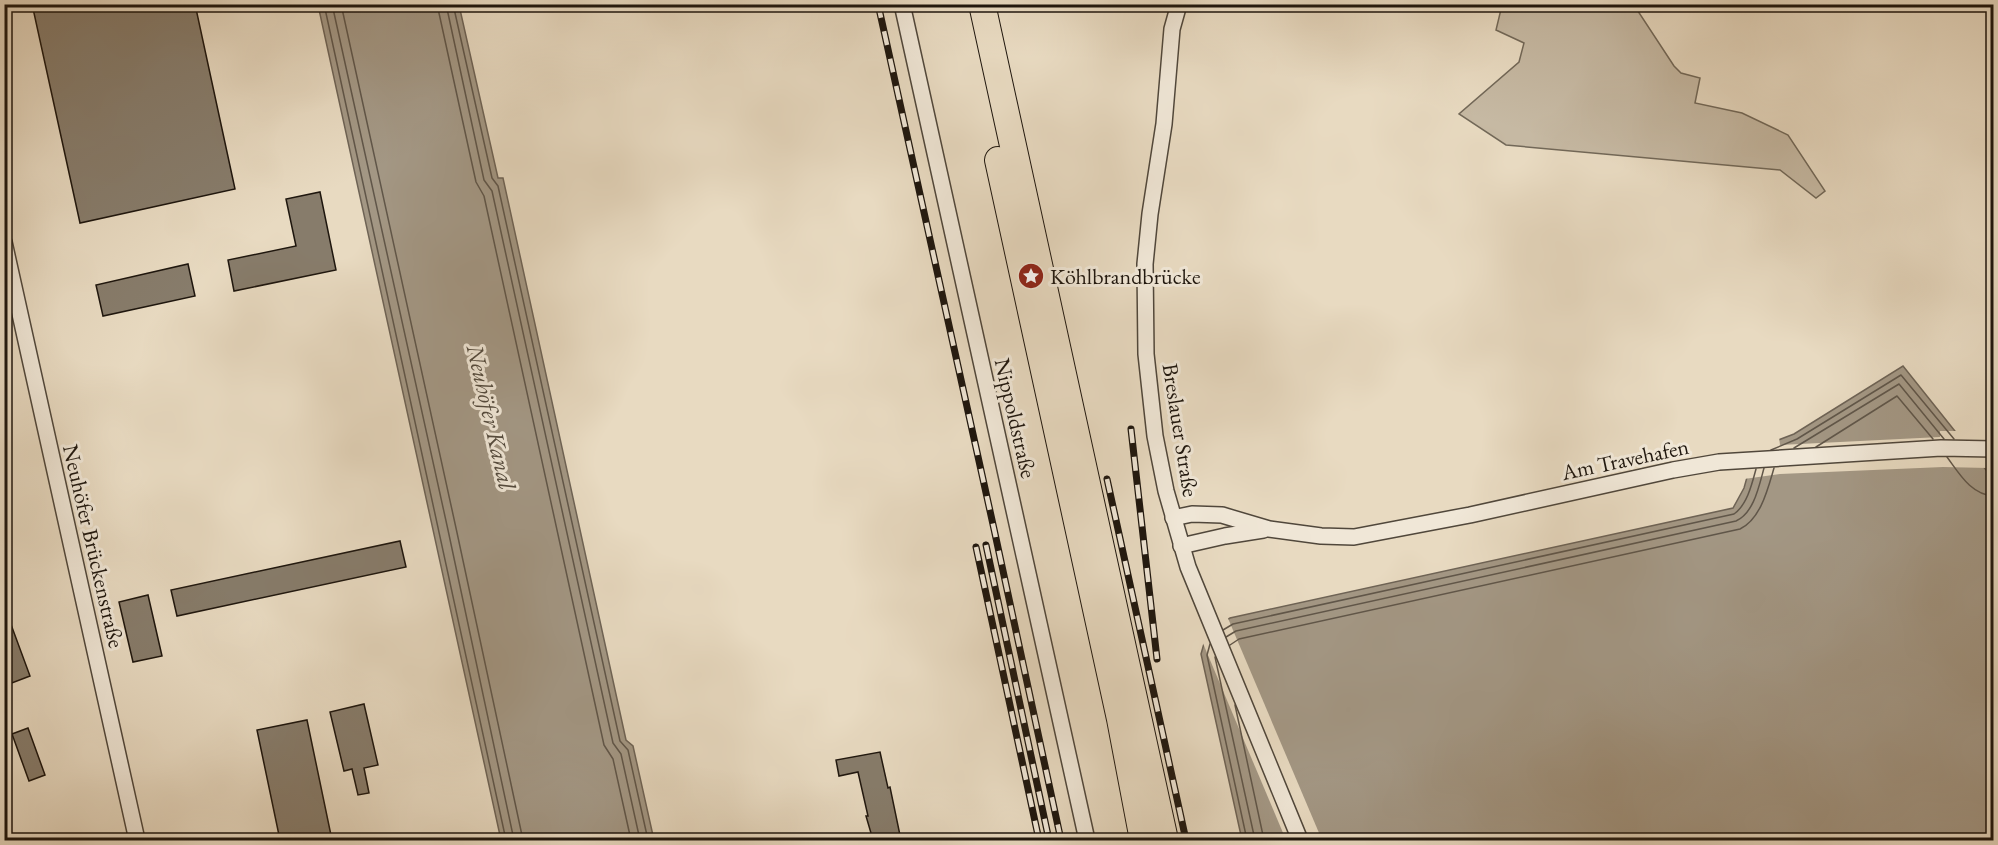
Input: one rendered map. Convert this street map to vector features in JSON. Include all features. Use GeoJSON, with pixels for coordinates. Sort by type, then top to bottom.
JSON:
{"type":"FeatureCollection","features":[{"type":"Feature","properties":{"kind":"main road"},"geometry":{"type":"LineString","coordinates":[[964,4],[1112,683],[1143,840]]}},
{"type":"Feature","properties":{"kind":"main road"},"geometry":{"type":"LineString","coordinates":[[982,4],[1166,840]]}},
{"type":"Feature","properties":{"kind":"street","name":"Nippoldstraße"},"geometry":{"type":"LineString","coordinates":[[902,4],[1087,840]]}},
{"type":"Feature","properties":{"kind":"street","name":"Breslauer Straße"},"geometry":{"type":"LineString","coordinates":[[1179,4],[1172,28],[1160,161],[1147,240],[1144,294],[1151,410],[1160,463],[1181,546],[1196,588],[1300,840]]}},
{"type":"Feature","properties":{"kind":"street","name":"Neuhöfer Brückenstraße"},"geometry":{"type":"LineString","coordinates":[[4,243],[137,840]]}},
{"type":"Feature","properties":{"kind":"street","name":"Am Travehafen"},"geometry":{"type":"LineString","coordinates":[[1173,518],[1192,514],[1222,515],[1269,529],[1341,537],[1382,533],[1719,462],[1941,448],[1994,449]]}},
{"type":"Feature","properties":{"kind":"street","name":"Am Travehafen"},"geometry":{"type":"LineString","coordinates":[[1181,546],[1269,529]]}},
{"type":"Feature","properties":{"kind":"shaded area"},"geometry":{"type":"Polygon","coordinates":[[[1502,5],[1634,5],[1674,66],[1681,73],[1700,78],[1695,103],[1742,113],[1788,135],[1825,191],[1816,198],[1780,170],[1506,145],[1459,114],[1519,62],[1524,43],[1496,30],[1502,5]]]}},
{"type":"Feature","properties":{"kind":"water","name":"Neuhöfer Kanal"},"geometry":{"type":"Polygon","coordinates":[[[318,5],[459,5],[498,178],[503,178],[626,740],[633,746],[654,840],[501,840],[318,5]]]}},
{"type":"Feature","properties":{"kind":"water"},"geometry":{"type":"Polygon","coordinates":[[[1903,366],[1986,470],[1993,475],[1993,840],[1242,840],[1201,654],[1207,633],[1230,618],[1733,508],[1744,488],[1755,449],[1794,434],[1903,366]]]}},
{"type":"Feature","properties":{"kind":"pier"},"geometry":{"type":"Polygon","coordinates":[[[1940,431],[1959,431],[1988,468],[1943,467],[1780,474],[1744,479],[1753,447],[1779,437],[1780,445],[1940,437],[1940,431]]]}},
{"type":"Feature","properties":{"kind":"pier"},"geometry":{"type":"Polygon","coordinates":[[[1227,616],[1322,840],[1286,840],[1202,641],[1205,631],[1227,616]]]}},
{"type":"Feature","properties":{"kind":"building"},"geometry":{"type":"Polygon","coordinates":[[[32,4],[195,4],[235,189],[80,223],[32,4]]]}},
{"type":"Feature","properties":{"kind":"building"},"geometry":{"type":"Polygon","coordinates":[[[320,192],[336,270],[234,291],[228,260],[296,246],[286,199],[320,192]]]}},
{"type":"Feature","properties":{"kind":"building"},"geometry":{"type":"Polygon","coordinates":[[[188,264],[195,296],[103,316],[96,285],[188,264]]]}},
{"type":"Feature","properties":{"kind":"building"},"geometry":{"type":"Polygon","coordinates":[[[400,541],[406,567],[177,616],[171,590],[400,541]]]}},
{"type":"Feature","properties":{"kind":"building"},"geometry":{"type":"Polygon","coordinates":[[[148,595],[162,656],[133,662],[119,602],[148,595]]]}},
{"type":"Feature","properties":{"kind":"building"},"geometry":{"type":"Polygon","coordinates":[[[4,611],[6,611],[30,676],[4,686],[4,611]]]}},
{"type":"Feature","properties":{"kind":"building"},"geometry":{"type":"Polygon","coordinates":[[[364,704],[378,765],[364,768],[369,793],[358,795],[352,769],[344,771],[330,712],[364,704]]]}},
{"type":"Feature","properties":{"kind":"building"},"geometry":{"type":"Polygon","coordinates":[[[307,720],[332,840],[280,840],[257,730],[307,720]]]}},
{"type":"Feature","properties":{"kind":"building"},"geometry":{"type":"Polygon","coordinates":[[[28,728],[45,775],[29,781],[12,734],[28,728]]]}},
{"type":"Feature","properties":{"kind":"building"},"geometry":{"type":"Polygon","coordinates":[[[880,752],[901,840],[873,840],[858,772],[839,776],[836,760],[880,752]]]}},
{"type":"Feature","properties":{"kind":"railway"},"geometry":{"type":"LineString","coordinates":[[878,4],[1061,840]]}},
{"type":"Feature","properties":{"kind":"railway"},"geometry":{"type":"LineString","coordinates":[[1131,429],[1157,659]]}},
{"type":"Feature","properties":{"kind":"railway"},"geometry":{"type":"LineString","coordinates":[[1107,479],[1186,840]]}},
{"type":"Feature","properties":{"kind":"railway"},"geometry":{"type":"LineString","coordinates":[[986,545],[1049,840]]}},
{"type":"Feature","properties":{"kind":"railway"},"geometry":{"type":"LineString","coordinates":[[976,547],[1039,840]]}},
{"type":"Feature","properties":{"kind":"place","name":"Köhlbrandbrücke"},"geometry":{"type":"Point","coordinates":[1031,276]}}]}
